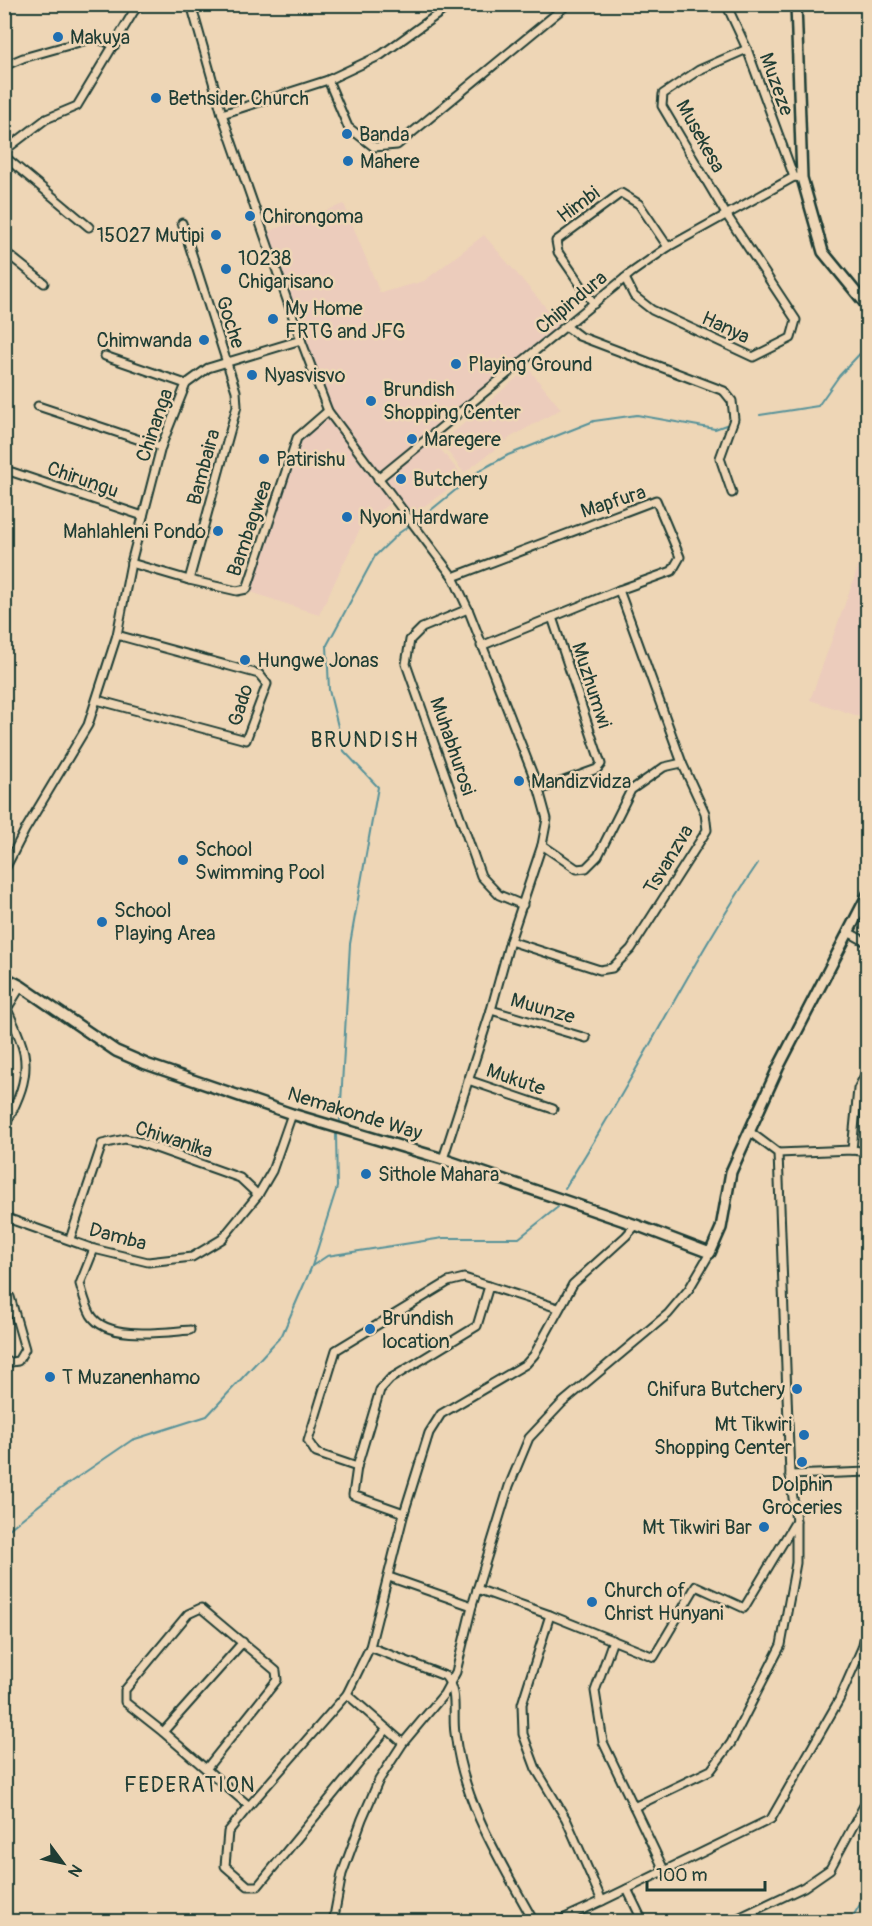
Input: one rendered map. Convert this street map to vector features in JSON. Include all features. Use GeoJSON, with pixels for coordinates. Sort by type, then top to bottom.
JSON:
{"type":"FeatureCollection","features":[{"type":"Feature","properties":{"kind":"street"},"geometry":{"type":"LineString","coordinates":[[4,151],[46,118],[77,106],[134,11],[141,4]]}},
{"type":"Feature","properties":{"kind":"street"},"geometry":{"type":"LineString","coordinates":[[191,4],[222,114],[328,411],[453,577],[468,609],[539,790],[547,819],[542,846],[510,941],[491,1010],[443,1159]]}},
{"type":"Feature","properties":{"kind":"street"},"geometry":{"type":"LineString","coordinates":[[222,114],[328,80],[381,55],[452,4]]}},
{"type":"Feature","properties":{"kind":"street"},"geometry":{"type":"LineString","coordinates":[[328,80],[348,127],[374,147],[397,145],[568,4]]}},
{"type":"Feature","properties":{"kind":"street","name":"Muzeze"},"geometry":{"type":"LineString","coordinates":[[726,4],[747,49],[798,178]]}},
{"type":"Feature","properties":{"kind":"street"},"geometry":{"type":"LineString","coordinates":[[796,4],[798,178],[823,252],[867,307]]}},
{"type":"Feature","properties":{"kind":"street"},"geometry":{"type":"LineString","coordinates":[[4,66],[23,58],[94,38],[115,45]]}},
{"type":"Feature","properties":{"kind":"street","name":"Musekesa"},"geometry":{"type":"LineString","coordinates":[[726,214],[662,106],[663,94],[699,70],[747,49]]}},
{"type":"Feature","properties":{"kind":"street"},"geometry":{"type":"LineString","coordinates":[[4,156],[89,227]]}},
{"type":"Feature","properties":{"kind":"street","name":"Chipindura"},"geometry":{"type":"LineString","coordinates":[[378,479],[625,278],[668,247],[726,214],[798,178]]}},
{"type":"Feature","properties":{"kind":"street","name":"Himbi"},"geometry":{"type":"LineString","coordinates":[[594,304],[558,252],[556,241],[621,193],[639,204],[668,247]]}},
{"type":"Feature","properties":{"kind":"street","name":"Hanya"},"geometry":{"type":"LineString","coordinates":[[625,278],[634,296],[652,310],[753,357],[791,338],[796,320],[726,214]]}},
{"type":"Feature","properties":{"kind":"street","name":"Goche"},"geometry":{"type":"LineString","coordinates":[[182,224],[227,363]]}},
{"type":"Feature","properties":{"kind":"street"},"geometry":{"type":"LineString","coordinates":[[4,251],[44,283]]}},
{"type":"Feature","properties":{"kind":"street"},"geometry":{"type":"LineString","coordinates":[[567,327],[579,336],[724,392],[732,401],[734,419],[720,458],[732,493]]}},
{"type":"Feature","properties":{"kind":"street","name":"Chinanga"},"geometry":{"type":"LineString","coordinates":[[4,871],[25,830],[88,725],[117,635],[131,562],[161,447],[186,384],[208,368],[301,340]]}},
{"type":"Feature","properties":{"kind":"street"},"geometry":{"type":"LineString","coordinates":[[105,356],[186,384]]}},
{"type":"Feature","properties":{"kind":"street","name":"Bambaira"},"geometry":{"type":"LineString","coordinates":[[189,580],[237,406],[237,391],[227,363]]}},
{"type":"Feature","properties":{"kind":"street"},"geometry":{"type":"LineString","coordinates":[[38,406],[161,447]]}},
{"type":"Feature","properties":{"kind":"street","name":"Bambagwea"},"geometry":{"type":"LineString","coordinates":[[131,562],[189,580],[237,591],[247,589],[297,438],[328,411]]}},
{"type":"Feature","properties":{"kind":"street","name":"Chirungu"},"geometry":{"type":"LineString","coordinates":[[12,472],[143,516]]}},
{"type":"Feature","properties":{"kind":"street","name":"Mapfura"},"geometry":{"type":"LineString","coordinates":[[453,577],[656,500],[680,556],[672,571],[618,590],[481,646]]}},
{"type":"Feature","properties":{"kind":"street","name":"Tsvanzva"},"geometry":{"type":"LineString","coordinates":[[510,941],[600,970],[612,968],[631,949],[707,830],[705,813],[682,763],[618,590]]}},
{"type":"Feature","properties":{"kind":"street","name":"Muhabhurosi"},"geometry":{"type":"LineString","coordinates":[[468,609],[422,628],[410,640],[406,664],[481,876],[499,896],[523,905]]}},
{"type":"Feature","properties":{"kind":"street","name":"Muzhumwi"},"geometry":{"type":"LineString","coordinates":[[539,790],[597,769],[601,764],[552,617]]}},
{"type":"Feature","properties":{"kind":"street","name":"Gado"},"geometry":{"type":"LineString","coordinates":[[97,700],[246,740],[267,684],[260,674],[117,635]]}},
{"type":"Feature","properties":{"kind":"street"},"geometry":{"type":"LineString","coordinates":[[542,846],[577,869],[586,868],[598,856],[631,790],[664,767],[682,763]]}},
{"type":"Feature","properties":{"kind":"street"},"geometry":{"type":"LineString","coordinates":[[333,1922],[342,1874],[379,1779],[403,1743],[451,1684],[456,1672],[477,1588],[509,1486],[529,1438],[562,1403],[668,1314],[688,1289],[710,1253],[721,1228],[731,1172],[778,1068],[867,894]]}},
{"type":"Feature","properties":{"kind":"street"},"geometry":{"type":"LineString","coordinates":[[848,932],[867,943]]}},
{"type":"Feature","properties":{"kind":"street","name":"Nemakonde Way"},"geometry":{"type":"LineString","coordinates":[[4,977],[21,986],[116,1051],[146,1064],[292,1114],[443,1159],[636,1225],[710,1253]]}},
{"type":"Feature","properties":{"kind":"street"},"geometry":{"type":"LineString","coordinates":[[4,1128],[22,1092],[25,1068],[24,1051],[7,1009],[21,986]]}},
{"type":"Feature","properties":{"kind":"street","name":"Muunze"},"geometry":{"type":"LineString","coordinates":[[491,1010],[586,1038]]}},
{"type":"Feature","properties":{"kind":"street"},"geometry":{"type":"LineString","coordinates":[[852,1150],[858,1089],[867,1069]]}},
{"type":"Feature","properties":{"kind":"street","name":"Mukute"},"geometry":{"type":"LineString","coordinates":[[468,1080],[554,1109]]}},
{"type":"Feature","properties":{"kind":"street","name":"Damba"},"geometry":{"type":"LineString","coordinates":[[4,1217],[94,1249],[148,1262],[192,1257],[222,1239],[258,1195],[272,1171],[292,1114]]}},
{"type":"Feature","properties":{"kind":"street"},"geometry":{"type":"LineString","coordinates":[[750,1132],[778,1153],[852,1150],[867,1152]]}},
{"type":"Feature","properties":{"kind":"street","name":"Chiwanika"},"geometry":{"type":"LineString","coordinates":[[70,1239],[102,1144],[125,1139],[139,1142],[240,1178],[258,1195]]}},
{"type":"Feature","properties":{"kind":"street"},"geometry":{"type":"LineString","coordinates":[[634,1807],[711,1770],[731,1743],[781,1645],[796,1563],[796,1521],[790,1476],[778,1153]]}},
{"type":"Feature","properties":{"kind":"street"},"geometry":{"type":"LineString","coordinates":[[387,1729],[258,1886],[248,1886],[225,1866],[228,1832],[347,1694],[370,1647],[404,1513],[429,1433],[441,1414],[526,1364],[534,1355],[573,1284],[636,1225]]}},
{"type":"Feature","properties":{"kind":"street"},"geometry":{"type":"LineString","coordinates":[[94,1249],[80,1284],[92,1316],[104,1327],[136,1333],[190,1330]]}},
{"type":"Feature","properties":{"kind":"street"},"geometry":{"type":"LineString","coordinates":[[357,1467],[316,1453],[309,1441],[336,1350],[448,1282],[464,1278],[558,1308]]}},
{"type":"Feature","properties":{"kind":"street"},"geometry":{"type":"LineString","coordinates":[[404,1513],[353,1495],[357,1467],[380,1390],[390,1379],[477,1326],[489,1286]]}},
{"type":"Feature","properties":{"kind":"street"},"geometry":{"type":"LineString","coordinates":[[4,1293],[10,1297],[24,1349],[18,1361],[4,1363]]}},
{"type":"Feature","properties":{"kind":"street"},"geometry":{"type":"LineString","coordinates":[[790,1476],[867,1472]]}},
{"type":"Feature","properties":{"kind":"street"},"geometry":{"type":"LineString","coordinates":[[477,1588],[654,1657],[696,1586],[744,1608],[796,1521]]}},
{"type":"Feature","properties":{"kind":"street"},"geometry":{"type":"LineString","coordinates":[[389,1577],[472,1606]]}},
{"type":"Feature","properties":{"kind":"street"},"geometry":{"type":"LineString","coordinates":[[206,1769],[277,1680],[276,1671],[201,1608],[188,1614],[125,1690],[125,1702],[164,1732],[206,1769],[249,1806]]}},
{"type":"Feature","properties":{"kind":"street"},"geometry":{"type":"LineString","coordinates":[[550,1615],[522,1704],[523,1734],[536,1769],[566,1819],[602,1901]]}},
{"type":"Feature","properties":{"kind":"street"},"geometry":{"type":"LineString","coordinates":[[555,1922],[771,1819],[839,1700],[862,1648],[867,1623]]}},
{"type":"Feature","properties":{"kind":"street"},"geometry":{"type":"LineString","coordinates":[[613,1641],[595,1691],[603,1742],[664,1870]]}},
{"type":"Feature","properties":{"kind":"street"},"geometry":{"type":"LineString","coordinates":[[164,1732],[243,1642]]}},
{"type":"Feature","properties":{"kind":"street"},"geometry":{"type":"LineString","coordinates":[[370,1647],[445,1676],[451,1684],[454,1693],[455,1733],[467,1791],[484,1831],[534,1922]]}},
{"type":"Feature","properties":{"kind":"street"},"geometry":{"type":"LineString","coordinates":[[347,1694],[403,1743]]}},
{"type":"Feature","properties":{"kind":"street"},"geometry":{"type":"LineString","coordinates":[[730,1922],[804,1887],[830,1869],[867,1798]]}},
{"type":"Feature","properties":{"kind":"street"},"geometry":{"type":"LineString","coordinates":[[627,1889],[643,1922]]}},
{"type":"Feature","properties":{"kind":"shaded area"},"geometry":{"type":"Polygon","coordinates":[[[344,204],[380,293],[424,281],[484,235],[566,331],[433,440],[464,478],[413,514],[398,496],[361,527],[319,615],[251,592],[297,446],[325,418],[261,234],[344,204]]]}},
{"type":"Feature","properties":{"kind":"shaded area"},"geometry":{"type":"Polygon","coordinates":[[[528,368],[561,409],[511,437],[464,473],[441,443],[528,368]]]}},
{"type":"Feature","properties":{"kind":"shaded area"},"geometry":{"type":"Polygon","coordinates":[[[867,543],[867,719],[810,700],[867,543]]]}},
{"type":"Feature","properties":{"kind":"waterway"},"geometry":{"type":"LineString","coordinates":[[760,415],[818,406],[839,376],[868,345]]}},
{"type":"Feature","properties":{"kind":"waterway"},"geometry":{"type":"LineString","coordinates":[[420,519],[479,471],[508,455],[594,421],[637,415],[715,429],[726,425]]}},
{"type":"Feature","properties":{"kind":"waterway"},"geometry":{"type":"LineString","coordinates":[[340,1120],[350,944],[378,787],[344,751],[329,690],[327,645],[375,556],[409,526]]}},
{"type":"Feature","properties":{"kind":"waterway"},"geometry":{"type":"LineString","coordinates":[[565,1188],[705,947],[758,863]]}},
{"type":"Feature","properties":{"kind":"waterway"},"geometry":{"type":"LineString","coordinates":[[4,1533],[53,1494],[132,1440],[207,1416],[282,1335],[312,1266],[337,1187],[336,1134]]}},
{"type":"Feature","properties":{"kind":"waterway"},"geometry":{"type":"LineString","coordinates":[[312,1266],[327,1256],[443,1238],[519,1238],[558,1207]]}},
{"type":"Feature","properties":{"kind":"waterway"},"geometry":{"type":"LineString","coordinates":[[842,1922],[852,1918],[868,1891]]}},
{"type":"Feature","properties":{"kind":"place","name":"Makuya"},"geometry":{"type":"Point","coordinates":[58,37]}},
{"type":"Feature","properties":{"kind":"place","name":"Bethsider Church"},"geometry":{"type":"Point","coordinates":[156,98]}},
{"type":"Feature","properties":{"kind":"place","name":"Banda"},"geometry":{"type":"Point","coordinates":[347,134]}},
{"type":"Feature","properties":{"kind":"place","name":"Mahere"},"geometry":{"type":"Point","coordinates":[348,161]}},
{"type":"Feature","properties":{"kind":"place","name":"Chirongoma"},"geometry":{"type":"Point","coordinates":[250,216]}},
{"type":"Feature","properties":{"kind":"place","name":"15027 Mutipi"},"geometry":{"type":"Point","coordinates":[216,235]}},
{"type":"Feature","properties":{"kind":"place","name":"10238 Chigarisano"},"geometry":{"type":"Point","coordinates":[226,269]}},
{"type":"Feature","properties":{"kind":"place","name":"My Home FRTG and JFG"},"geometry":{"type":"Point","coordinates":[273,319]}},
{"type":"Feature","properties":{"kind":"place","name":"Chimwanda"},"geometry":{"type":"Point","coordinates":[204,340]}},
{"type":"Feature","properties":{"kind":"place","name":"Playing Ground"},"geometry":{"type":"Point","coordinates":[456,364]}},
{"type":"Feature","properties":{"kind":"place","name":"Nyasvisvo"},"geometry":{"type":"Point","coordinates":[252,375]}},
{"type":"Feature","properties":{"kind":"place","name":"Brundish Shopping Center"},"geometry":{"type":"Point","coordinates":[371,401]}},
{"type":"Feature","properties":{"kind":"place","name":"Maregere"},"geometry":{"type":"Point","coordinates":[412,439]}},
{"type":"Feature","properties":{"kind":"place","name":"Patirishu"},"geometry":{"type":"Point","coordinates":[264,459]}},
{"type":"Feature","properties":{"kind":"place","name":"Butchery"},"geometry":{"type":"Point","coordinates":[401,479]}},
{"type":"Feature","properties":{"kind":"place","name":"Nyoni Hardware"},"geometry":{"type":"Point","coordinates":[347,517]}},
{"type":"Feature","properties":{"kind":"place","name":"Mahlahleni Pondo"},"geometry":{"type":"Point","coordinates":[218,531]}},
{"type":"Feature","properties":{"kind":"place","name":"Hungwe Jonas"},"geometry":{"type":"Point","coordinates":[245,660]}},
{"type":"Feature","properties":{"kind":"place","name":"Mandizvidza"},"geometry":{"type":"Point","coordinates":[519,781]}},
{"type":"Feature","properties":{"kind":"place","name":"School Swimming Pool"},"geometry":{"type":"Point","coordinates":[183,860]}},
{"type":"Feature","properties":{"kind":"place","name":"School Playing Area"},"geometry":{"type":"Point","coordinates":[102,922]}},
{"type":"Feature","properties":{"kind":"place","name":"Sithole Mahara"},"geometry":{"type":"Point","coordinates":[366,1174]}},
{"type":"Feature","properties":{"kind":"place","name":"Brundish location"},"geometry":{"type":"Point","coordinates":[370,1329]}},
{"type":"Feature","properties":{"kind":"place","name":"T Muzanenhamo"},"geometry":{"type":"Point","coordinates":[50,1377]}},
{"type":"Feature","properties":{"kind":"place","name":"Chifura Butchery"},"geometry":{"type":"Point","coordinates":[797,1389]}},
{"type":"Feature","properties":{"kind":"place","name":"Mt Tikwiri Shopping Center"},"geometry":{"type":"Point","coordinates":[804,1435]}},
{"type":"Feature","properties":{"kind":"place","name":"Dolphin Groceries"},"geometry":{"type":"Point","coordinates":[802,1462]}},
{"type":"Feature","properties":{"kind":"place","name":"Mt Tikwiri Bar"},"geometry":{"type":"Point","coordinates":[764,1527]}},
{"type":"Feature","properties":{"kind":"place","name":"Church of Christ Hunyani"},"geometry":{"type":"Point","coordinates":[592,1602]}},
{"type":"Feature","properties":{"kind":"district","name":"BRUNDISH"},"geometry":{"type":"Point","coordinates":[365,740]}},
{"type":"Feature","properties":{"kind":"district","name":"FEDERATION"},"geometry":{"type":"Point","coordinates":[190,1785]}}]}
